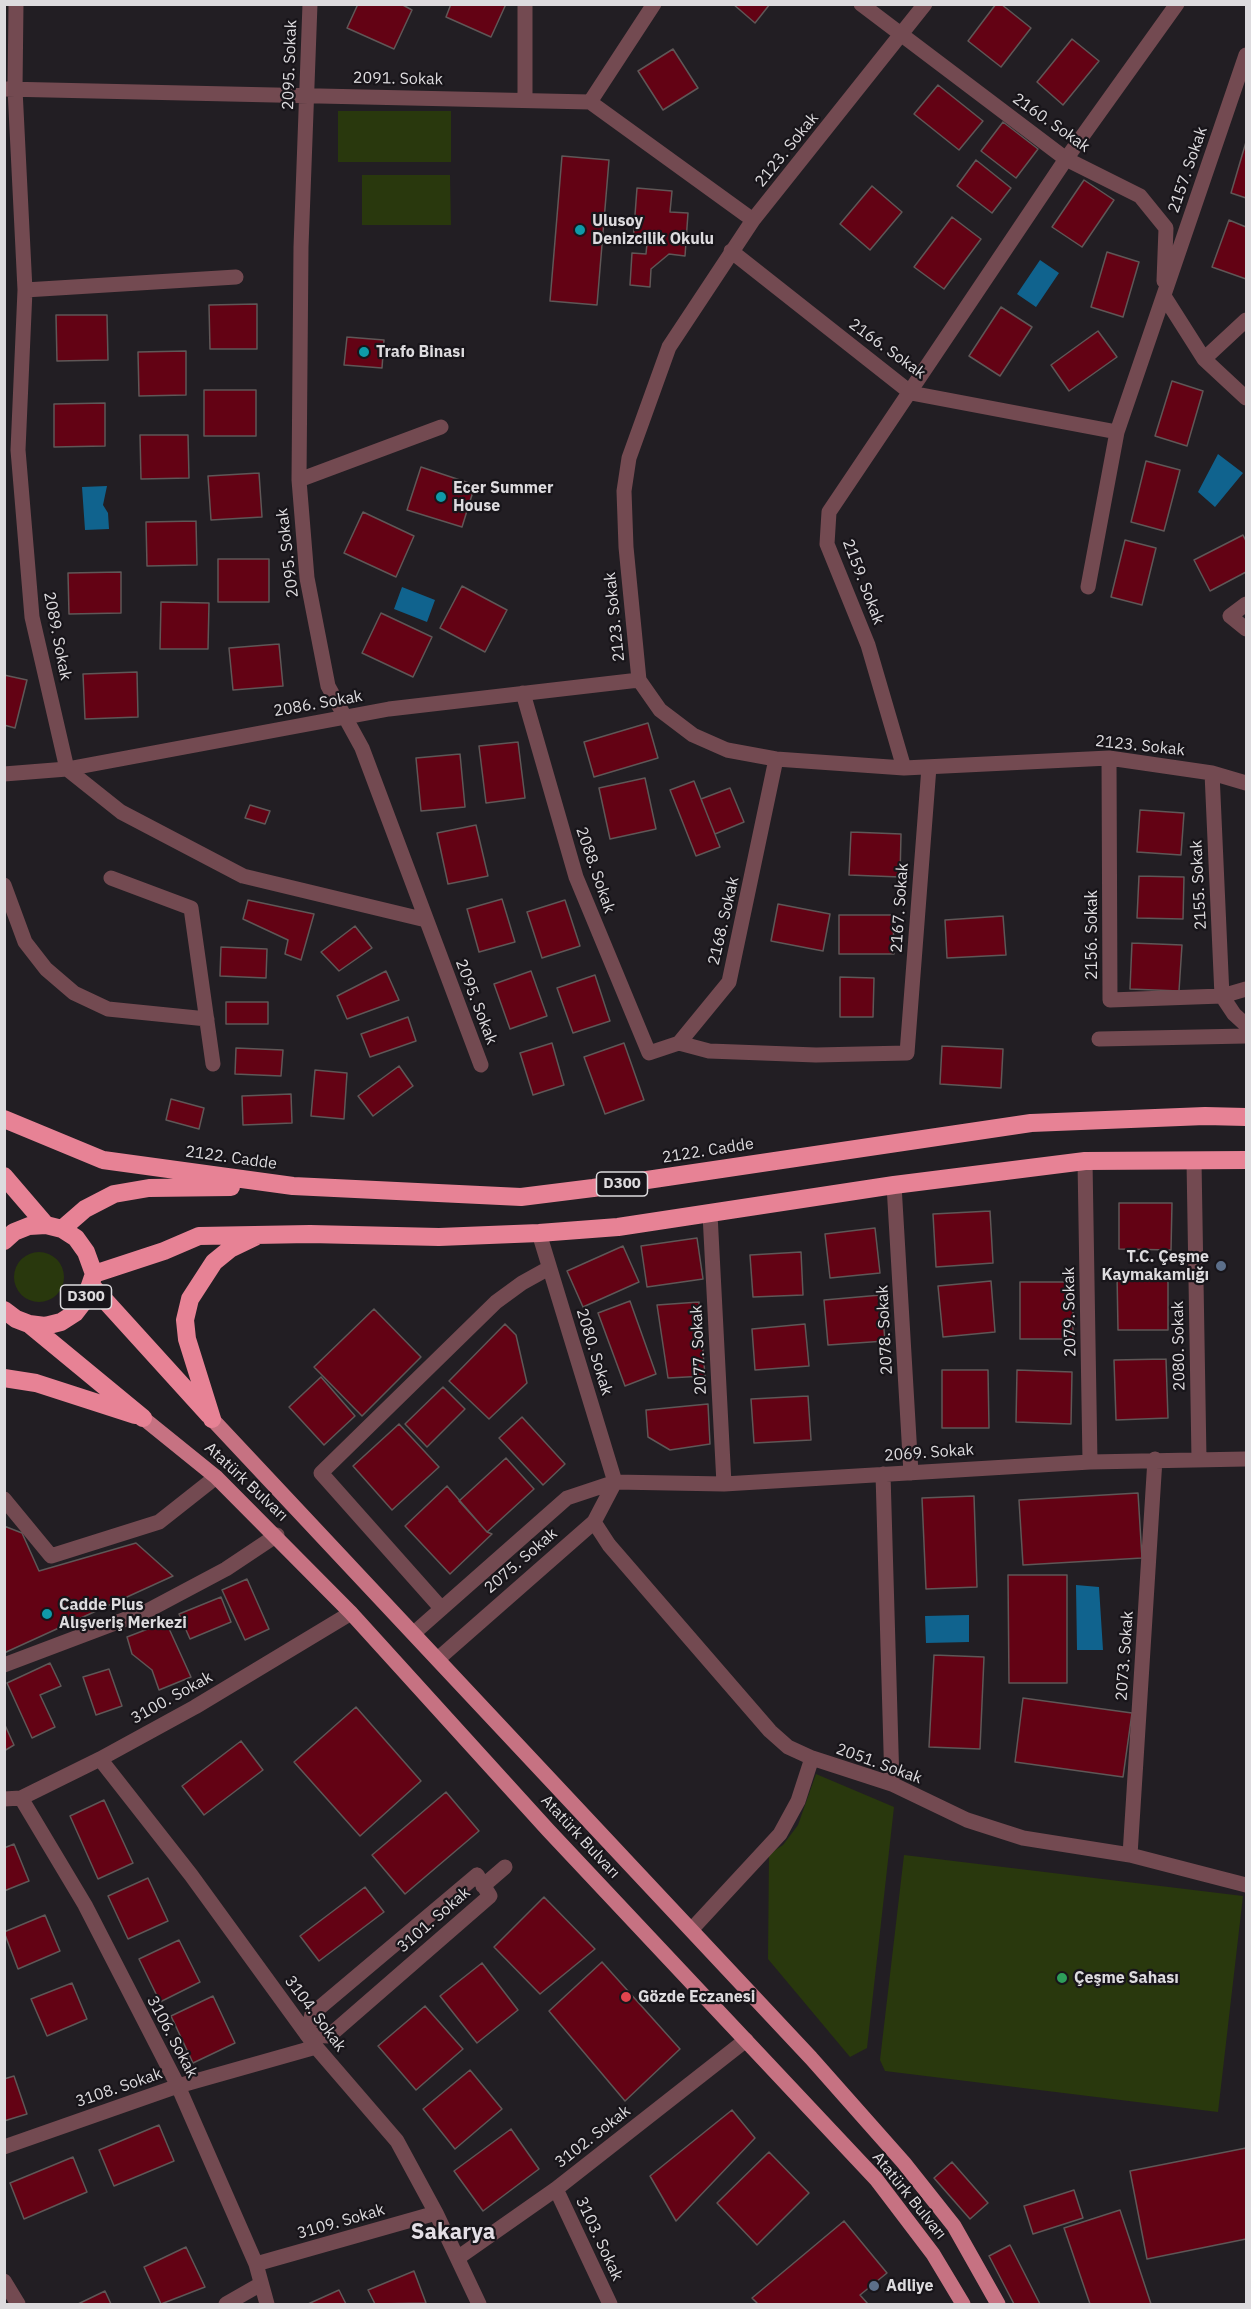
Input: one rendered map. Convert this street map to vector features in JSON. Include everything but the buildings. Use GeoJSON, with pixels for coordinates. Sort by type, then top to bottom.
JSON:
{"type":"FeatureCollection","features":[{"type":"Feature","properties":{"kind":"highway","name":"2122. Cadde"},"geometry":{"type":"LineString","coordinates":[[4,1119],[103,1160],[293,1186],[521,1197],[1031,1123],[1205,1116],[1246,1117]]}},
{"type":"Feature","properties":{"kind":"highway","name":"D300"},"geometry":{"type":"LineString","coordinates":[[92,1279],[199,1236],[262,1234],[439,1237],[539,1233],[618,1227],[894,1185],[1085,1161],[1246,1160]]}},
{"type":"Feature","properties":{"kind":"highway"},"geometry":{"type":"LineString","coordinates":[[4,1176],[54,1227]]}},
{"type":"Feature","properties":{"kind":"highway"},"geometry":{"type":"LineString","coordinates":[[4,1241],[14,1232],[29,1226],[54,1227],[114,1194],[149,1188],[293,1186]]}},
{"type":"Feature","properties":{"kind":"highway","name":"D300"},"geometry":{"type":"LineString","coordinates":[[54,1227],[76,1239],[86,1252],[92,1279],[212,1419]]}},
{"type":"Feature","properties":{"kind":"highway"},"geometry":{"type":"LineString","coordinates":[[212,1419],[187,1339],[185,1320],[190,1299],[214,1262],[230,1249],[262,1234]]}},
{"type":"Feature","properties":{"kind":"highway","name":"D300"},"geometry":{"type":"LineString","coordinates":[[13,1321],[45,1326],[61,1322],[75,1313],[85,1300],[92,1279]]}},
{"type":"Feature","properties":{"kind":"highway","name":"D300"},"geometry":{"type":"LineString","coordinates":[[13,1321],[143,1418]]}},
{"type":"Feature","properties":{"kind":"highway"},"geometry":{"type":"LineString","coordinates":[[4,1378],[36,1383],[143,1418]]}},
{"type":"Feature","properties":{"kind":"main road","name":"Atatürk Bulvarı"},"geometry":{"type":"LineString","coordinates":[[143,1418],[216,1477],[277,1535],[548,1830],[876,2180],[933,2254],[963,2304]]}},
{"type":"Feature","properties":{"kind":"main road","name":"Atatürk Bulvarı"},"geometry":{"type":"LineString","coordinates":[[212,1419],[439,1658],[811,2058],[904,2163],[954,2226],[998,2304]]}},
{"type":"Feature","properties":{"kind":"street","name":"2089. Sokak"},"geometry":{"type":"LineString","coordinates":[[16,4],[10,89],[25,290],[11,449],[32,617],[67,769]]}},
{"type":"Feature","properties":{"kind":"street","name":"2095. Sokak"},"geometry":{"type":"LineString","coordinates":[[310,4],[301,247],[298,480],[307,578],[328,686],[362,748],[481,1065]]}},
{"type":"Feature","properties":{"kind":"street"},"geometry":{"type":"LineString","coordinates":[[525,4],[525,99]]}},
{"type":"Feature","properties":{"kind":"street"},"geometry":{"type":"LineString","coordinates":[[654,4],[590,102],[753,220]]}},
{"type":"Feature","properties":{"kind":"street","name":"2160. Sokak"},"geometry":{"type":"LineString","coordinates":[[861,4],[1066,159],[1140,196],[1166,228],[1164,296]]}},
{"type":"Feature","properties":{"kind":"street","name":"2123. Sokak"},"geometry":{"type":"LineString","coordinates":[[925,4],[902,37],[753,220],[669,347],[629,458],[624,491],[626,547],[639,680],[660,710],[693,735],[727,750],[776,759],[904,768],[1109,758],[1212,773],[1246,783]]}},
{"type":"Feature","properties":{"kind":"street","name":"2159. Sokak"},"geometry":{"type":"LineString","coordinates":[[904,768],[868,645],[827,544],[829,512],[1066,159],[1177,4]]}},
{"type":"Feature","properties":{"kind":"street","name":"2157. Sokak"},"geometry":{"type":"LineString","coordinates":[[1088,587],[1117,432],[1246,55]]}},
{"type":"Feature","properties":{"kind":"street","name":"2091. Sokak"},"geometry":{"type":"LineString","coordinates":[[10,89],[590,102]]}},
{"type":"Feature","properties":{"kind":"street","name":"2166. Sokak"},"geometry":{"type":"LineString","coordinates":[[731,251],[910,393],[1117,432]]}},
{"type":"Feature","properties":{"kind":"street"},"geometry":{"type":"LineString","coordinates":[[25,290],[236,277]]}},
{"type":"Feature","properties":{"kind":"street"},"geometry":{"type":"LineString","coordinates":[[1164,296],[1204,359],[1246,398]]}},
{"type":"Feature","properties":{"kind":"street"},"geometry":{"type":"LineString","coordinates":[[1204,359],[1246,320]]}},
{"type":"Feature","properties":{"kind":"street"},"geometry":{"type":"LineString","coordinates":[[298,480],[441,427]]}},
{"type":"Feature","properties":{"kind":"street"},"geometry":{"type":"LineString","coordinates":[[1246,604],[1230,616],[1246,629]]}},
{"type":"Feature","properties":{"kind":"street","name":"2086. Sokak"},"geometry":{"type":"LineString","coordinates":[[4,774],[67,769],[345,717],[639,680]]}},
{"type":"Feature","properties":{"kind":"street","name":"2088. Sokak"},"geometry":{"type":"LineString","coordinates":[[523,693],[576,877],[649,1053],[680,1043]]}},
{"type":"Feature","properties":{"kind":"street","name":"2156. Sokak"},"geometry":{"type":"LineString","coordinates":[[1109,758],[1110,1000],[1222,996]]}},
{"type":"Feature","properties":{"kind":"street","name":"2168. Sokak"},"geometry":{"type":"LineString","coordinates":[[680,1043],[729,982],[776,759]]}},
{"type":"Feature","properties":{"kind":"street","name":"2167. Sokak"},"geometry":{"type":"LineString","coordinates":[[680,1043],[708,1051],[816,1055],[907,1053],[929,767]]}},
{"type":"Feature","properties":{"kind":"street"},"geometry":{"type":"LineString","coordinates":[[67,769],[121,812],[243,876],[426,920]]}},
{"type":"Feature","properties":{"kind":"street","name":"2155. Sokak"},"geometry":{"type":"LineString","coordinates":[[1212,773],[1222,996]]}},
{"type":"Feature","properties":{"kind":"street"},"geometry":{"type":"LineString","coordinates":[[111,878],[191,908],[213,1064]]}},
{"type":"Feature","properties":{"kind":"street"},"geometry":{"type":"LineString","coordinates":[[4,885],[25,942],[45,969],[74,993],[108,1009],[207,1020]]}},
{"type":"Feature","properties":{"kind":"street"},"geometry":{"type":"LineString","coordinates":[[1246,989],[1222,996],[1234,1014],[1246,1025]]}},
{"type":"Feature","properties":{"kind":"street"},"geometry":{"type":"LineString","coordinates":[[1099,1039],[1246,1036]]}},
{"type":"Feature","properties":{"kind":"street","name":"2079. Sokak"},"geometry":{"type":"LineString","coordinates":[[1085,1161],[1090,1462]]}},
{"type":"Feature","properties":{"kind":"street","name":"2080. Sokak"},"geometry":{"type":"LineString","coordinates":[[1194,1161],[1199,1459]]}},
{"type":"Feature","properties":{"kind":"street","name":"2078. Sokak"},"geometry":{"type":"LineString","coordinates":[[894,1185],[911,1473]]}},
{"type":"Feature","properties":{"kind":"street","name":"2077. Sokak"},"geometry":{"type":"LineString","coordinates":[[710,1214],[724,1484]]}},
{"type":"Feature","properties":{"kind":"street","name":"2080. Sokak"},"geometry":{"type":"LineString","coordinates":[[539,1233],[615,1482]]}},
{"type":"Feature","properties":{"kind":"street"},"geometry":{"type":"LineString","coordinates":[[441,1608],[321,1473],[496,1302],[522,1282],[549,1268]]}},
{"type":"Feature","properties":{"kind":"street","name":"2073. Sokak"},"geometry":{"type":"LineString","coordinates":[[1130,1855],[1155,1459]]}},
{"type":"Feature","properties":{"kind":"street","name":"2069. Sokak"},"geometry":{"type":"LineString","coordinates":[[414,1633],[567,1498],[615,1482],[724,1484],[1090,1462],[1246,1459]]}},
{"type":"Feature","properties":{"kind":"street"},"geometry":{"type":"LineString","coordinates":[[883,1474],[892,1784]]}},
{"type":"Feature","properties":{"kind":"street"},"geometry":{"type":"LineString","coordinates":[[4,1499],[51,1556],[159,1522],[216,1477]]}},
{"type":"Feature","properties":{"kind":"street","name":"2075. Sokak"},"geometry":{"type":"LineString","coordinates":[[439,1658],[594,1522],[615,1482]]}},
{"type":"Feature","properties":{"kind":"street","name":"2051. Sokak"},"geometry":{"type":"LineString","coordinates":[[594,1522],[609,1545],[770,1731],[788,1747],[812,1758],[892,1784],[967,1820],[1023,1838],[1130,1855],[1246,1885]]}},
{"type":"Feature","properties":{"kind":"street"},"geometry":{"type":"LineString","coordinates":[[4,1665],[147,1611],[226,1569],[277,1535]]}},
{"type":"Feature","properties":{"kind":"street","name":"3100. Sokak"},"geometry":{"type":"LineString","coordinates":[[4,1799],[21,1798],[99,1759],[195,1707],[351,1613]]}},
{"type":"Feature","properties":{"kind":"street"},"geometry":{"type":"LineString","coordinates":[[692,1929],[780,1834],[798,1801],[812,1758]]}},
{"type":"Feature","properties":{"kind":"street","name":"3104. Sokak"},"geometry":{"type":"LineString","coordinates":[[99,1759],[190,1875],[312,2041],[397,2141],[459,2257],[479,2304]]}},
{"type":"Feature","properties":{"kind":"street","name":"3106. Sokak"},"geometry":{"type":"LineString","coordinates":[[21,1798],[85,1905],[178,2086],[256,2264],[267,2304]]}},
{"type":"Feature","properties":{"kind":"street"},"geometry":{"type":"LineString","coordinates":[[483,1886],[505,1867]]}},
{"type":"Feature","properties":{"kind":"street","name":"3101. Sokak"},"geometry":{"type":"LineString","coordinates":[[477,1875],[490,1896],[329,2036],[312,2041],[312,2014],[477,1875]]}},
{"type":"Feature","properties":{"kind":"street","name":"3102. Sokak"},"geometry":{"type":"LineString","coordinates":[[459,2257],[556,2189],[746,2040]]}},
{"type":"Feature","properties":{"kind":"street","name":"3108. Sokak"},"geometry":{"type":"LineString","coordinates":[[4,2147],[312,2041]]}},
{"type":"Feature","properties":{"kind":"street","name":"3103. Sokak"},"geometry":{"type":"LineString","coordinates":[[556,2189],[610,2304]]}},
{"type":"Feature","properties":{"kind":"street","name":"3109. Sokak"},"geometry":{"type":"LineString","coordinates":[[256,2264],[436,2213]]}},
{"type":"Feature","properties":{"kind":"street"},"geometry":{"type":"LineString","coordinates":[[4,2281],[18,2304]]}},
{"type":"Feature","properties":{"kind":"street"},"geometry":{"type":"LineString","coordinates":[[226,2304],[261,2284]]}},
{"type":"Feature","properties":{"kind":"green space"},"geometry":{"type":"Polygon","coordinates":[[[338,111],[451,111],[451,162],[338,162],[338,111]]]}},
{"type":"Feature","properties":{"kind":"green space"},"geometry":{"type":"Polygon","coordinates":[[[362,175],[450,175],[451,225],[362,225],[362,175]]]}},
{"type":"Feature","properties":{"kind":"green space"},"geometry":{"type":"Polygon","coordinates":[[[34,1252],[44,1252],[57,1259],[64,1272],[64,1282],[57,1295],[44,1302],[34,1302],[25,1298],[18,1291],[14,1282],[14,1272],[18,1263],[25,1256],[34,1252]]]}},
{"type":"Feature","properties":{"kind":"green space"},"geometry":{"type":"Polygon","coordinates":[[[816,1774],[894,1807],[867,2048],[850,2057],[768,1959],[769,1854],[783,1845],[798,1825],[816,1774]]]}},
{"type":"Feature","properties":{"kind":"green space","name":"Çeşme Sahası"},"geometry":{"type":"Polygon","coordinates":[[[904,1855],[1243,1896],[1218,2112],[885,2071],[880,2060],[904,1855]]]}},
{"type":"Feature","properties":{"kind":"water"},"geometry":{"type":"Polygon","coordinates":[[[1040,260],[1059,273],[1036,307],[1017,294],[1040,260]]]}},
{"type":"Feature","properties":{"kind":"water"},"geometry":{"type":"Polygon","coordinates":[[[1218,454],[1243,473],[1215,507],[1198,492],[1218,454]]]}},
{"type":"Feature","properties":{"kind":"water"},"geometry":{"type":"Polygon","coordinates":[[[107,486],[103,505],[108,513],[109,529],[85,530],[82,487],[107,486]]]}},
{"type":"Feature","properties":{"kind":"water"},"geometry":{"type":"Polygon","coordinates":[[[402,587],[435,600],[427,622],[394,609],[402,587]]]}},
{"type":"Feature","properties":{"kind":"water"},"geometry":{"type":"Polygon","coordinates":[[[1076,1585],[1099,1587],[1103,1650],[1077,1650],[1076,1585]]]}},
{"type":"Feature","properties":{"kind":"water"},"geometry":{"type":"Polygon","coordinates":[[[969,1615],[969,1642],[926,1643],[925,1616],[969,1615]]]}},
{"type":"Feature","properties":{"kind":"place","name":"Ulusoy Denizcilik Okulu"},"geometry":{"type":"Point","coordinates":[580,230]}},
{"type":"Feature","properties":{"kind":"place","name":"Trafo Binası"},"geometry":{"type":"Point","coordinates":[364,352]}},
{"type":"Feature","properties":{"kind":"place","name":"Ecer Summer House"},"geometry":{"type":"Point","coordinates":[441,497]}},
{"type":"Feature","properties":{"kind":"place","name":"T.C. Çeşme Kaymakamlığı"},"geometry":{"type":"Point","coordinates":[1221,1266]}},
{"type":"Feature","properties":{"kind":"place","name":"Cadde Plus Alışveriş Merkezi"},"geometry":{"type":"Point","coordinates":[47,1614]}},
{"type":"Feature","properties":{"kind":"place","name":"Çeşme Sahası"},"geometry":{"type":"Point","coordinates":[1062,1978]}},
{"type":"Feature","properties":{"kind":"place","name":"Gözde Eczanesi"},"geometry":{"type":"Point","coordinates":[626,1997]}},
{"type":"Feature","properties":{"kind":"place","name":"Adliye"},"geometry":{"type":"Point","coordinates":[874,2286]}},
{"type":"Feature","properties":{"kind":"district","name":"Sakarya"},"geometry":{"type":"Point","coordinates":[453,2233]}}]}
